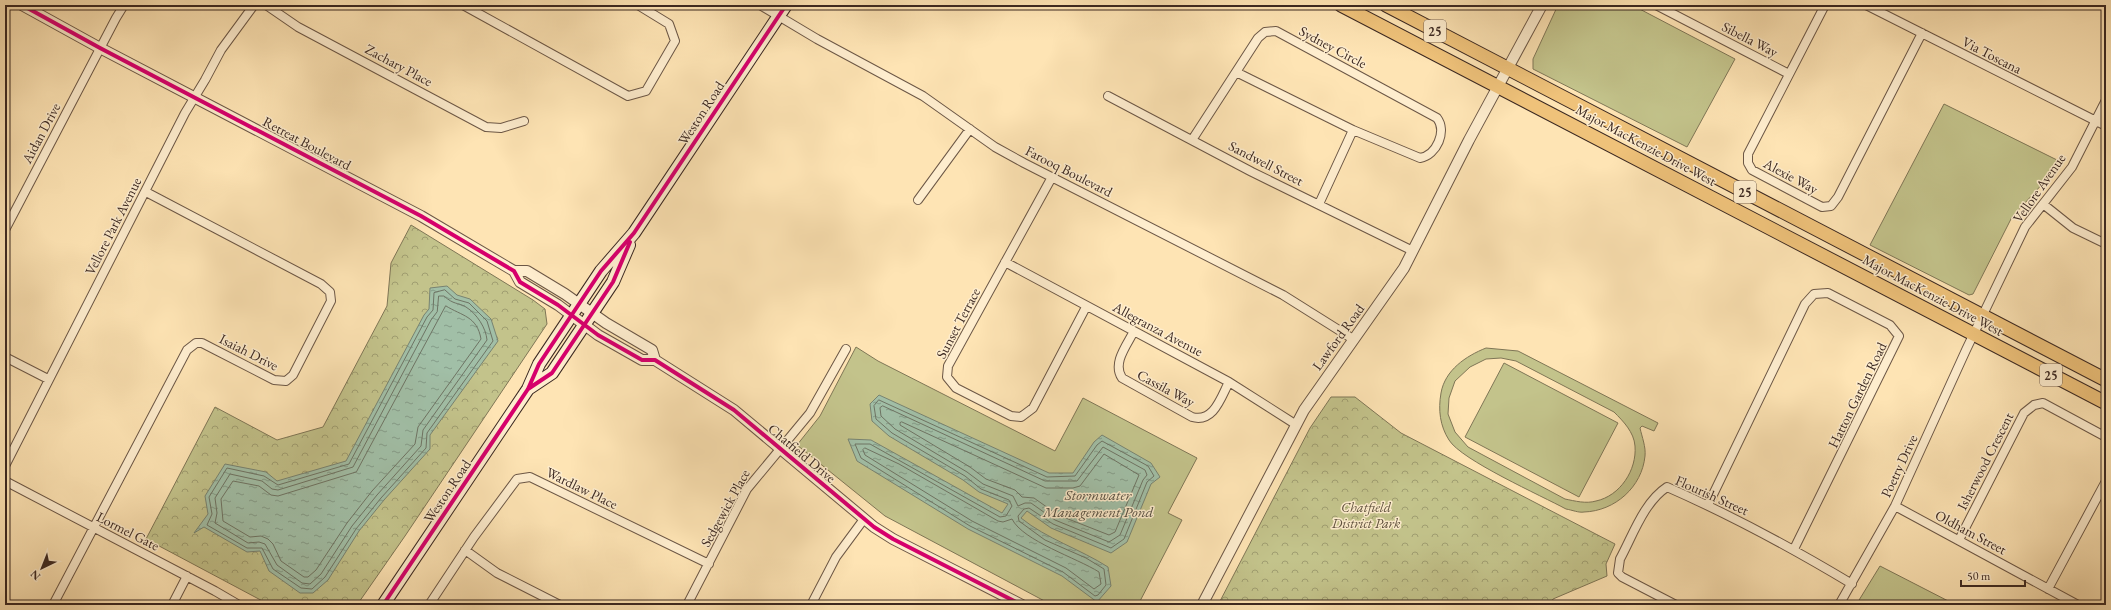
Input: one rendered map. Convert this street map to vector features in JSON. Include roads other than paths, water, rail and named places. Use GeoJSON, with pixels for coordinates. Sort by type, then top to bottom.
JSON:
{"type":"FeatureCollection","features":[{"type":"Feature","properties":{"kind":"main road","name":"Weston Road"},"geometry":{"type":"LineString","coordinates":[[383,605],[528,389],[539,364],[601,271],[634,233],[786,5]]}},
{"type":"Feature","properties":{"kind":"main road","name":"Major MacKenzie Drive West"},"geometry":{"type":"LineString","coordinates":[[1341,5],[2106,404]]}},
{"type":"Feature","properties":{"kind":"main road","name":"Major MacKenzie Drive West"},"geometry":{"type":"LineString","coordinates":[[1386,5],[2106,380]]}},
{"type":"Feature","properties":{"kind":"main road","name":"Weston Road"},"geometry":{"type":"LineString","coordinates":[[528,389],[552,373],[613,282],[634,233]]}},
{"type":"Feature","properties":{"kind":"street","name":"Retreat Boulevard"},"geometry":{"type":"LineString","coordinates":[[22,5],[100,48],[421,216],[514,271],[527,271],[592,313]]}},
{"type":"Feature","properties":{"kind":"street","name":"Aidan Drive"},"geometry":{"type":"LineString","coordinates":[[5,230],[124,5]]}},
{"type":"Feature","properties":{"kind":"street","name":"Vellore Park Avenue"},"geometry":{"type":"LineString","coordinates":[[5,466],[48,379],[146,192],[164,151],[221,50],[254,5]]}},
{"type":"Feature","properties":{"kind":"street","name":"Zachary Place"},"geometry":{"type":"LineString","coordinates":[[266,5],[298,28],[486,127],[501,128],[524,121]]}},
{"type":"Feature","properties":{"kind":"street"},"geometry":{"type":"LineString","coordinates":[[463,5],[628,96],[646,91],[675,41],[669,24],[638,5]]}},
{"type":"Feature","properties":{"kind":"street","name":"Farooq Boulevard"},"geometry":{"type":"LineString","coordinates":[[760,5],[817,39],[923,96],[995,147],[1284,295],[1353,339]]}},
{"type":"Feature","properties":{"kind":"street","name":"Lawford Road"},"geometry":{"type":"LineString","coordinates":[[1202,605],[1296,424],[1353,339],[1395,282],[1413,251],[1498,86],[1542,5]]}},
{"type":"Feature","properties":{"kind":"street","name":"Sibella Way"},"geometry":{"type":"LineString","coordinates":[[1656,5],[1789,74]]}},
{"type":"Feature","properties":{"kind":"street","name":"Alexie Way"},"geometry":{"type":"LineString","coordinates":[[1824,5],[1748,154],[1748,163],[1752,170],[1822,207],[1830,206],[1838,197],[1922,33]]}},
{"type":"Feature","properties":{"kind":"street","name":"Via Toscana"},"geometry":{"type":"LineString","coordinates":[[1866,5],[2106,126]]}},
{"type":"Feature","properties":{"kind":"street","name":"Sydney Circle"},"geometry":{"type":"LineString","coordinates":[[1276,31],[1436,118],[1442,130],[1434,150],[1425,157],[1420,158],[1353,130],[1236,72],[1258,38],[1266,32],[1276,31]]}},
{"type":"Feature","properties":{"kind":"street"},"geometry":{"type":"LineString","coordinates":[[1192,140],[1236,72]]}},
{"type":"Feature","properties":{"kind":"street","name":"Sandwell Street"},"geometry":{"type":"LineString","coordinates":[[1108,96],[1252,172],[1413,251]]}},
{"type":"Feature","properties":{"kind":"street","name":"Vellore Avenue"},"geometry":{"type":"LineString","coordinates":[[1974,334],[2025,227],[2067,174],[2106,100]]}},
{"type":"Feature","properties":{"kind":"street"},"geometry":{"type":"LineString","coordinates":[[918,200],[970,129]]}},
{"type":"Feature","properties":{"kind":"street"},"geometry":{"type":"LineString","coordinates":[[1318,204],[1353,130]]}},
{"type":"Feature","properties":{"kind":"street","name":"Sunset Terrace"},"geometry":{"type":"LineString","coordinates":[[1052,177],[948,366],[947,377],[956,388],[1011,416],[1022,416],[1028,413],[1033,408],[1086,307]]}},
{"type":"Feature","properties":{"kind":"street","name":"Isaiah Drive"},"geometry":{"type":"LineString","coordinates":[[53,605],[191,346],[202,343],[274,380],[286,381],[293,375],[331,301],[330,292],[321,284],[146,192]]}},
{"type":"Feature","properties":{"kind":"street"},"geometry":{"type":"LineString","coordinates":[[2043,204],[2073,228],[2106,244]]}},
{"type":"Feature","properties":{"kind":"street","name":"Allegranza Avenue"},"geometry":{"type":"LineString","coordinates":[[1005,262],[1086,307],[1229,382],[1296,424]]}},
{"type":"Feature","properties":{"kind":"street","name":"Retreat Boulevard"},"geometry":{"type":"LineString","coordinates":[[514,271],[520,282],[572,315]]}},
{"type":"Feature","properties":{"kind":"street","name":"Hatton Garden Road"},"geometry":{"type":"LineString","coordinates":[[1708,505],[1805,304],[1814,294],[1828,293],[1890,325],[1899,336],[1794,550]]}},
{"type":"Feature","properties":{"kind":"street","name":"Chatfield Drive"},"geometry":{"type":"LineString","coordinates":[[592,313],[652,350],[655,360]]}},
{"type":"Feature","properties":{"kind":"street","name":"Chatfield Drive"},"geometry":{"type":"LineString","coordinates":[[572,315],[598,335],[642,360],[655,360],[714,396],[780,448],[864,519],[893,538],[1022,605]]}},
{"type":"Feature","properties":{"kind":"street","name":"Cassila Way"},"geometry":{"type":"LineString","coordinates":[[1134,331],[1118,363],[1119,374],[1127,382],[1198,418],[1208,417],[1214,410],[1229,382]]}},
{"type":"Feature","properties":{"kind":"street","name":"Poetry Drive"},"geometry":{"type":"LineString","coordinates":[[1839,605],[1895,506],[1974,334]]}},
{"type":"Feature","properties":{"kind":"street","name":"Sedgewick Place"},"geometry":{"type":"LineString","coordinates":[[687,605],[747,489],[810,413],[846,349]]}},
{"type":"Feature","properties":{"kind":"street"},"geometry":{"type":"LineString","coordinates":[[5,357],[48,379]]}},
{"type":"Feature","properties":{"kind":"street","name":"Isherwood Crescent"},"geometry":{"type":"LineString","coordinates":[[1960,540],[2024,413],[2034,405],[2043,402],[2106,437]]}},
{"type":"Feature","properties":{"kind":"street","name":"Wardlaw Place"},"geometry":{"type":"LineString","coordinates":[[429,605],[465,550],[517,479],[530,477],[709,564]]}},
{"type":"Feature","properties":{"kind":"street","name":"Lormel Gate"},"geometry":{"type":"LineString","coordinates":[[5,481],[187,576],[239,605]]}},
{"type":"Feature","properties":{"kind":"street"},"geometry":{"type":"LineString","coordinates":[[2048,589],[2106,481]]}},
{"type":"Feature","properties":{"kind":"street","name":"Flourish Street"},"geometry":{"type":"LineString","coordinates":[[1676,605],[1622,577],[1618,573],[1618,565],[1651,502],[1658,493],[1667,487],[1708,505],[1794,550],[1852,584]]}},
{"type":"Feature","properties":{"kind":"street","name":"Oldham Street"},"geometry":{"type":"LineString","coordinates":[[1895,506],[2078,605]]}},
{"type":"Feature","properties":{"kind":"street"},"geometry":{"type":"LineString","coordinates":[[811,605],[836,557],[864,519]]}},
{"type":"Feature","properties":{"kind":"street"},"geometry":{"type":"LineString","coordinates":[[465,550],[497,573],[560,605]]}},
{"type":"Feature","properties":{"kind":"street"},"geometry":{"type":"LineString","coordinates":[[172,605],[187,576]]}},
{"type":"Feature","properties":{"kind":"water"},"geometry":{"type":"Polygon","coordinates":[[[447,286],[457,295],[470,299],[491,319],[498,341],[430,435],[430,449],[384,500],[359,531],[328,580],[313,593],[300,593],[269,571],[260,551],[247,552],[204,527],[194,533],[208,514],[205,496],[225,464],[266,472],[277,481],[346,461],[424,315],[429,309],[430,288],[447,286]]]}},
{"type":"Feature","properties":{"kind":"water","name":"Stormwater Management Pond"},"geometry":{"type":"Polygon","coordinates":[[[879,395],[1049,473],[1073,473],[1094,442],[1102,435],[1151,463],[1160,477],[1151,484],[1127,542],[1111,553],[1051,528],[1027,511],[1021,518],[1042,532],[1108,567],[1111,586],[1097,602],[1062,576],[968,529],[857,461],[848,439],[871,440],[1002,513],[1008,504],[979,492],[963,480],[889,436],[872,421],[870,404],[879,395]]]}},
{"type":"Feature","properties":{"kind":"park label","name":"Chatfield District Park"},"geometry":{"type":"Point","coordinates":[1366,516]}}]}
